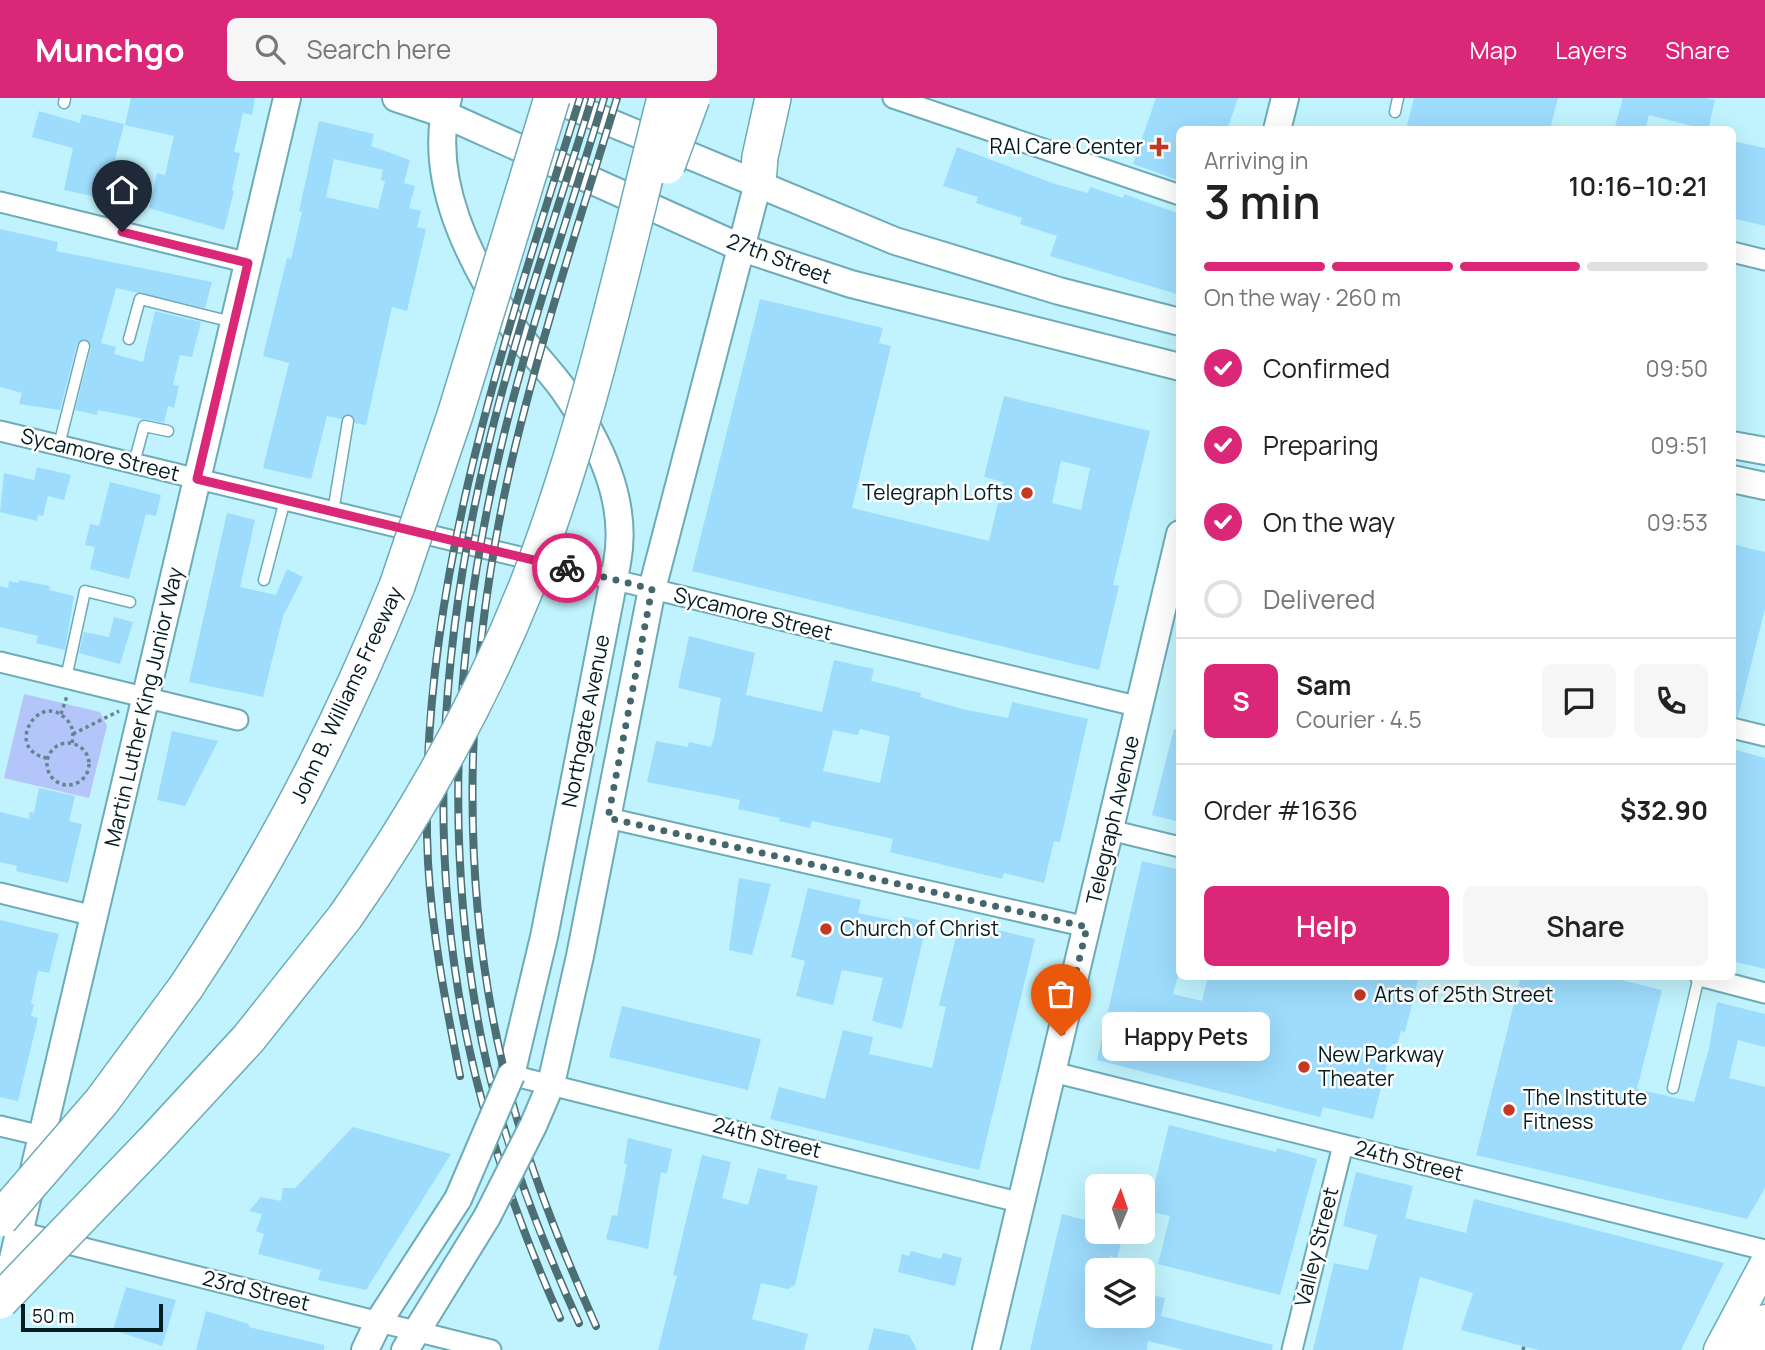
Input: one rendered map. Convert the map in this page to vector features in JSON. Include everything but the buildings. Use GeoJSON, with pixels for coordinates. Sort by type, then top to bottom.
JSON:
{"type":"FeatureCollection","features":[{"type":"Feature","properties":{"kind":"highway","name":"John B. Williams Freeway"},"geometry":{"type":"LineString","coordinates":[[10,1225],[186,987],[292,815],[349,699],[397,586],[456,415],[552,98]]}},
{"type":"Feature","properties":{"kind":"highway"},"geometry":{"type":"LineString","coordinates":[[0,1301],[249,1038],[345,917],[435,776],[511,625],[566,474],[665,98]]}},
{"type":"Feature","properties":{"kind":"highway"},"geometry":{"type":"LineString","coordinates":[[620,275],[670,160],[692,98]]}},
{"type":"Feature","properties":{"kind":"highway"},"geometry":{"type":"LineString","coordinates":[[758,183],[773,98]]}},
{"type":"Feature","properties":{"kind":"main road","name":"Martin Luther King Junior Way"},"geometry":{"type":"LineString","coordinates":[[0,1316],[10,1225],[43,1136],[287,98]]}},
{"type":"Feature","properties":{"kind":"main road","name":"27th Street"},"geometry":{"type":"LineString","coordinates":[[396,98],[446,106],[742,248],[851,285],[1176,366]]}},
{"type":"Feature","properties":{"kind":"main road"},"geometry":{"type":"LineString","coordinates":[[552,98],[895,241],[1059,291],[1176,321]]}},
{"type":"Feature","properties":{"kind":"main road"},"geometry":{"type":"LineString","coordinates":[[1278,126],[1284,98]]}},
{"type":"Feature","properties":{"kind":"main road","name":"Northgate Avenue"},"geometry":{"type":"LineString","coordinates":[[365,1350],[379,1321],[458,1199],[512,1074],[544,937],[620,548],[614,488],[593,436],[563,389],[514,328],[461,236],[442,152],[446,106]]}},
{"type":"Feature","properties":{"kind":"main road","name":"Northgate Avenue"},"geometry":{"type":"LineString","coordinates":[[410,1340],[487,1217],[551,1084],[608,818],[652,589],[758,183]]}},
{"type":"Feature","properties":{"kind":"main road"},"geometry":{"type":"LineString","coordinates":[[1736,446],[1765,451]]}},
{"type":"Feature","properties":{"kind":"main road"},"geometry":{"type":"LineString","coordinates":[[1736,480],[1765,486]]}},
{"type":"Feature","properties":{"kind":"main road","name":"Telegraph Avenue"},"geometry":{"type":"LineString","coordinates":[[986,1350],[1110,830],[1173,588],[1176,565]]}},
{"type":"Feature","properties":{"kind":"main road"},"geometry":{"type":"LineString","coordinates":[[1719,1350],[1765,1264]]}},
{"type":"Feature","properties":{"kind":"main road"},"geometry":{"type":"LineString","coordinates":[[1749,1350],[1765,1320]]}},
{"type":"Feature","properties":{"kind":"street"},"geometry":{"type":"LineString","coordinates":[[893,98],[1176,194]]}},
{"type":"Feature","properties":{"kind":"street"},"geometry":{"type":"LineString","coordinates":[[0,202],[248,263]]}},
{"type":"Feature","properties":{"kind":"street"},"geometry":{"type":"LineString","coordinates":[[1736,253],[1765,260]]}},
{"type":"Feature","properties":{"kind":"street","name":"Sycamore Street"},"geometry":{"type":"LineString","coordinates":[[0,430],[1140,708]]}},
{"type":"Feature","properties":{"kind":"street"},"geometry":{"type":"LineString","coordinates":[[0,662],[238,719]]}},
{"type":"Feature","properties":{"kind":"street"},"geometry":{"type":"LineString","coordinates":[[1736,729],[1765,736]]}},
{"type":"Feature","properties":{"kind":"street"},"geometry":{"type":"LineString","coordinates":[[608,818],[1087,927]]}},
{"type":"Feature","properties":{"kind":"street"},"geometry":{"type":"LineString","coordinates":[[1110,830],[1176,846]]}},
{"type":"Feature","properties":{"kind":"street"},"geometry":{"type":"LineString","coordinates":[[0,893],[94,916]]}},
{"type":"Feature","properties":{"kind":"street"},"geometry":{"type":"LineString","coordinates":[[1715,980],[1765,993]]}},
{"type":"Feature","properties":{"kind":"street","name":"24th Street"},"geometry":{"type":"LineString","coordinates":[[1053,1072],[1765,1250]]}},
{"type":"Feature","properties":{"kind":"street","name":"24th Street"},"geometry":{"type":"LineString","coordinates":[[512,1074],[1022,1203]]}},
{"type":"Feature","properties":{"kind":"street"},"geometry":{"type":"LineString","coordinates":[[0,1126],[43,1136]]}},
{"type":"Feature","properties":{"kind":"street","name":"Valley Street"},"geometry":{"type":"LineString","coordinates":[[1292,1350],[1343,1144]]}},
{"type":"Feature","properties":{"kind":"street","name":"23rd Street"},"geometry":{"type":"LineString","coordinates":[[10,1225],[379,1321],[410,1340],[491,1350]]}},
{"type":"Feature","properties":{"kind":"lane"},"geometry":{"type":"LineString","coordinates":[[1395,112],[1398,98]]}},
{"type":"Feature","properties":{"kind":"lane"},"geometry":{"type":"LineString","coordinates":[[129,339],[141,299],[234,323]]}},
{"type":"Feature","properties":{"kind":"lane"},"geometry":{"type":"LineString","coordinates":[[59,445],[84,346]]}},
{"type":"Feature","properties":{"kind":"lane"},"geometry":{"type":"LineString","coordinates":[[333,512],[348,421]]}},
{"type":"Feature","properties":{"kind":"lane"},"geometry":{"type":"LineString","coordinates":[[134,463],[144,426],[168,431]]}},
{"type":"Feature","properties":{"kind":"lane"},"geometry":{"type":"LineString","coordinates":[[264,580],[285,500]]}},
{"type":"Feature","properties":{"kind":"lane"},"geometry":{"type":"LineString","coordinates":[[66,678],[85,591],[130,602]]}},
{"type":"Feature","properties":{"kind":"lane"},"geometry":{"type":"LineString","coordinates":[[1673,1088],[1698,980]]}},
{"type":"Feature","properties":{"kind":"path"},"geometry":{"type":"LineString","coordinates":[[73,734],[146,697]]}},
{"type":"Feature","properties":{"kind":"path"},"geometry":{"type":"LineString","coordinates":[[48,758],[29,747],[26,732],[33,718],[46,712],[61,714],[72,727],[72,743]]}},
{"type":"Feature","properties":{"kind":"path"},"geometry":{"type":"LineString","coordinates":[[72,743],[80,747],[88,758],[87,772],[78,782],[65,785],[53,779],[47,767],[48,758],[60,744],[72,743]]}},
{"type":"Feature","properties":{"kind":"shaded area"},"geometry":{"type":"Polygon","coordinates":[[[24,694],[100,712],[107,726],[89,798],[4,778],[24,694]]]}},
{"type":"Feature","properties":{"kind":"railway"},"geometry":{"type":"LineString","coordinates":[[460,1076],[436,943],[428,862],[428,764],[435,666],[450,570],[470,474],[522,285],[580,98]]}},
{"type":"Feature","properties":{"kind":"railway"},"geometry":{"type":"LineString","coordinates":[[560,1318],[507,1183],[485,1114],[468,1043],[455,970],[447,897],[444,749],[458,601],[470,527],[486,455],[522,320],[592,98]]}},
{"type":"Feature","properties":{"kind":"railway"},"geometry":{"type":"LineString","coordinates":[[579,1323],[549,1255],[523,1185],[500,1114],[482,1042],[462,894],[458,820],[459,745],[472,597],[500,451],[536,318],[604,98]]}},
{"type":"Feature","properties":{"kind":"railway"},"geometry":{"type":"LineString","coordinates":[[596,1326],[532,1167],[515,1112],[496,1032],[482,952],[472,789],[475,707],[483,625],[511,464],[548,326],[617,98]]}},
{"type":"Feature","properties":{"kind":"way so far"},"geometry":{"type":"LineString","coordinates":[[567,568],[652,589],[608,818],[1087,927],[1061,1036]]}},
{"type":"Feature","properties":{"kind":"place","name":"RAI Care Center"},"geometry":{"type":"Point","coordinates":[1159,147]}},
{"type":"Feature","properties":{"kind":"place","name":"Telegraph Lofts"},"geometry":{"type":"Point","coordinates":[1027,493]}},
{"type":"Feature","properties":{"kind":"place","name":"Church of Christ"},"geometry":{"type":"Point","coordinates":[826,929]}},
{"type":"Feature","properties":{"kind":"place","name":"Arts of 25th Street"},"geometry":{"type":"Point","coordinates":[1360,995]}},
{"type":"Feature","properties":{"kind":"place","name":"Happy Pets"},"geometry":{"type":"Point","coordinates":[1061,1036]}},
{"type":"Feature","properties":{"kind":"place","name":"New Parkway Theater"},"geometry":{"type":"Point","coordinates":[1304,1067]}},
{"type":"Feature","properties":{"kind":"place","name":"The Institute Fitness"},"geometry":{"type":"Point","coordinates":[1509,1110]}},
{"type":"Feature","properties":{"kind":"route"},"geometry":{"type":"LineString","coordinates":[[122,232],[248,263],[197,479],[567,568]]}}]}
